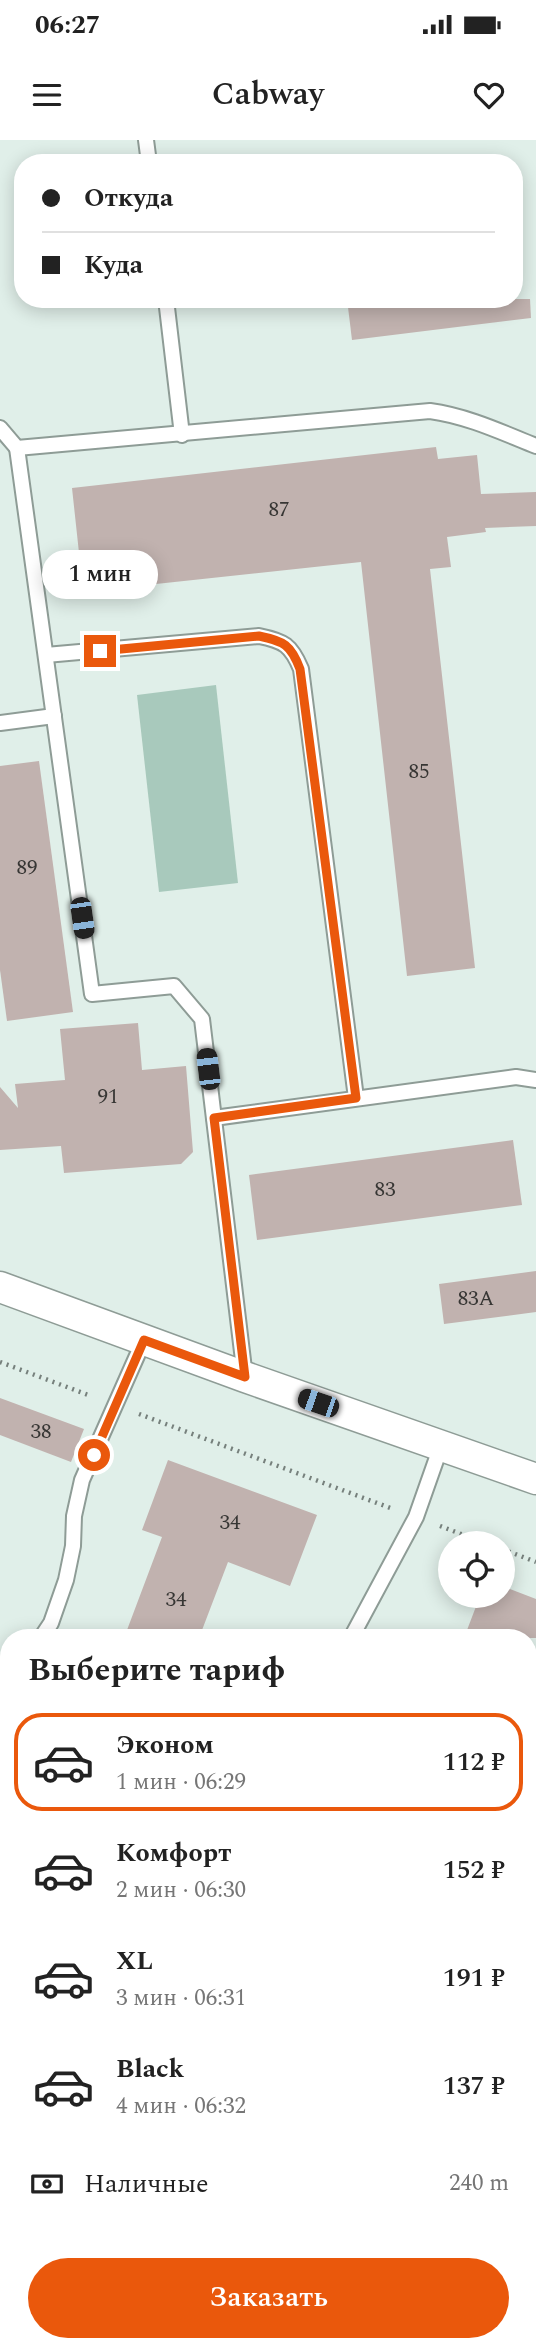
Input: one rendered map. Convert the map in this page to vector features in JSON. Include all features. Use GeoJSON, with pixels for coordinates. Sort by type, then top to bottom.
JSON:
{"type":"FeatureCollection","features":[{"type":"Feature","properties":{"kind":"street"},"geometry":{"type":"LineString","coordinates":[[0,1287],[245,1377],[536,1479]]}},
{"type":"Feature","properties":{"kind":"lane"},"geometry":{"type":"LineString","coordinates":[[167,308],[182,435]]}},
{"type":"Feature","properties":{"kind":"lane"},"geometry":{"type":"LineString","coordinates":[[18,448],[430,411],[473,420],[536,446]]}},
{"type":"Feature","properties":{"kind":"lane"},"geometry":{"type":"LineString","coordinates":[[0,428],[18,448],[92,994],[174,986],[202,1019],[245,1377]]}},
{"type":"Feature","properties":{"kind":"lane"},"geometry":{"type":"LineString","coordinates":[[46,656],[259,636],[278,640],[293,651],[300,669],[356,1098]]}},
{"type":"Feature","properties":{"kind":"lane"},"geometry":{"type":"LineString","coordinates":[[0,723],[54,716]]}},
{"type":"Feature","properties":{"kind":"lane"},"geometry":{"type":"LineString","coordinates":[[214,1118],[516,1077],[536,1080]]}},
{"type":"Feature","properties":{"kind":"lane"},"geometry":{"type":"LineString","coordinates":[[47,1629],[66,1580],[82,1480],[144,1340]]}},
{"type":"Feature","properties":{"kind":"lane"},"geometry":{"type":"LineString","coordinates":[[356,1629],[416,1517],[441,1446]]}},
{"type":"Feature","properties":{"kind":"path"},"geometry":{"type":"LineString","coordinates":[[0,1362],[453,1531]]}},
{"type":"Feature","properties":{"kind":"path"},"geometry":{"type":"LineString","coordinates":[[515,1554],[536,1562]]}},
{"type":"Feature","properties":{"kind":"green space"},"geometry":{"type":"Polygon","coordinates":[[[216,685],[238,883],[159,892],[137,695],[216,685]]]}},
{"type":"Feature","properties":{"kind":"building"},"geometry":{"type":"Polygon","coordinates":[[[523,299],[530,299],[531,318],[352,340],[348,308],[523,308],[523,299]]]}},
{"type":"Feature","properties":{"kind":"building"},"geometry":{"type":"Polygon","coordinates":[[[436,447],[438,459],[477,455],[481,494],[536,492],[536,526],[485,528],[486,532],[447,537],[451,567],[430,569],[475,968],[407,976],[361,562],[128,587],[125,557],[80,562],[72,488],[436,447]]]}},
{"type":"Feature","properties":{"kind":"building"},"geometry":{"type":"Polygon","coordinates":[[[39,761],[73,1012],[7,1021],[0,970],[0,766],[39,761]]]}},
{"type":"Feature","properties":{"kind":"building"},"geometry":{"type":"Polygon","coordinates":[[[138,1023],[142,1070],[186,1066],[193,1152],[181,1164],[64,1173],[61,1146],[0,1150],[0,1087],[18,1108],[15,1084],[65,1080],[60,1029],[138,1023]]]}},
{"type":"Feature","properties":{"kind":"building"},"geometry":{"type":"Polygon","coordinates":[[[513,1140],[522,1205],[257,1240],[249,1175],[513,1140]]]}},
{"type":"Feature","properties":{"kind":"building"},"geometry":{"type":"Polygon","coordinates":[[[536,1271],[536,1312],[444,1324],[439,1284],[536,1271]]]}},
{"type":"Feature","properties":{"kind":"building"},"geometry":{"type":"Polygon","coordinates":[[[0,1398],[84,1429],[71,1462],[0,1435],[0,1398]]]}},
{"type":"Feature","properties":{"kind":"building"},"geometry":{"type":"Polygon","coordinates":[[[168,1460],[317,1515],[290,1586],[228,1562],[202,1629],[127,1629],[162,1537],[142,1530],[168,1460]]]}},
{"type":"Feature","properties":{"kind":"building"},"geometry":{"type":"Polygon","coordinates":[[[515,1591],[536,1599],[536,1629],[467,1629],[475,1608],[515,1608],[515,1591]]]}},
{"type":"Feature","properties":{"kind":"route"},"geometry":{"type":"LineString","coordinates":[[94,1455],[144,1340],[245,1377],[214,1118],[356,1098],[300,669],[293,651],[278,640],[259,636],[100,651]]}}]}
